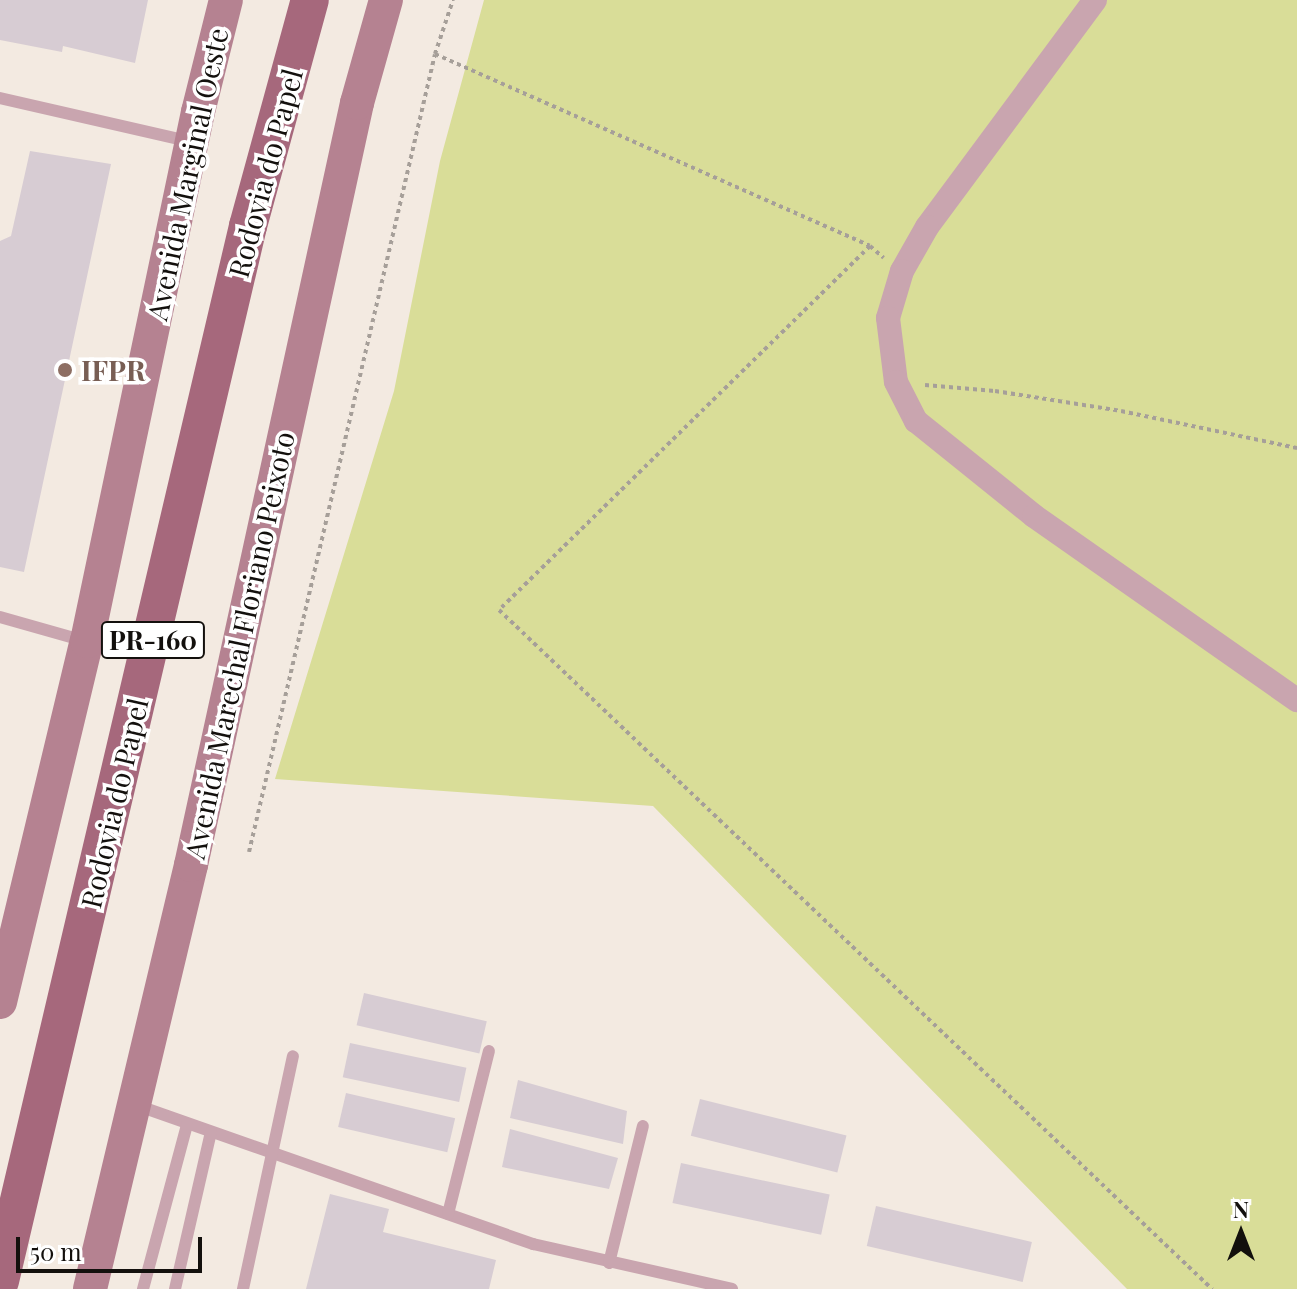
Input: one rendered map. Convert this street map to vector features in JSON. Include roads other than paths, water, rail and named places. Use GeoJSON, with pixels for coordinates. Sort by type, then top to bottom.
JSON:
{"type":"FeatureCollection","features":[{"type":"Feature","properties":{"kind":"main road","name":"Avenida Marginal Oeste"},"geometry":{"type":"LineString","coordinates":[[0,1002],[87,641],[192,142],[226,0]]}},
{"type":"Feature","properties":{"kind":"main road","name":"Rodovia do Papel"},"geometry":{"type":"LineString","coordinates":[[0,1281],[248,226],[310,0]]}},
{"type":"Feature","properties":{"kind":"main road","name":"Avenida Marechal Floriano Peixoto"},"geometry":{"type":"LineString","coordinates":[[90,1289],[191,865],[357,103],[386,0]]}},
{"type":"Feature","properties":{"kind":"street"},"geometry":{"type":"LineString","coordinates":[[1095,0],[927,227],[902,271],[888,318],[896,382],[916,421],[1034,516],[1297,700]]}},
{"type":"Feature","properties":{"kind":"lane"},"geometry":{"type":"LineString","coordinates":[[0,98],[192,142]]}},
{"type":"Feature","properties":{"kind":"lane"},"geometry":{"type":"LineString","coordinates":[[0,617],[87,641]]}},
{"type":"Feature","properties":{"kind":"lane"},"geometry":{"type":"LineString","coordinates":[[448,1214],[489,1051]]}},
{"type":"Feature","properties":{"kind":"lane"},"geometry":{"type":"LineString","coordinates":[[243,1289],[293,1056]]}},
{"type":"Feature","properties":{"kind":"lane"},"geometry":{"type":"LineString","coordinates":[[133,1104],[533,1244],[732,1289]]}},
{"type":"Feature","properties":{"kind":"lane"},"geometry":{"type":"LineString","coordinates":[[143,1289],[187,1125]]}},
{"type":"Feature","properties":{"kind":"lane"},"geometry":{"type":"LineString","coordinates":[[609,1263],[643,1126]]}},
{"type":"Feature","properties":{"kind":"lane"},"geometry":{"type":"LineString","coordinates":[[175,1289],[211,1132]]}},
{"type":"Feature","properties":{"kind":"place","name":"IFPR"},"geometry":{"type":"Point","coordinates":[65,370]}}]}
